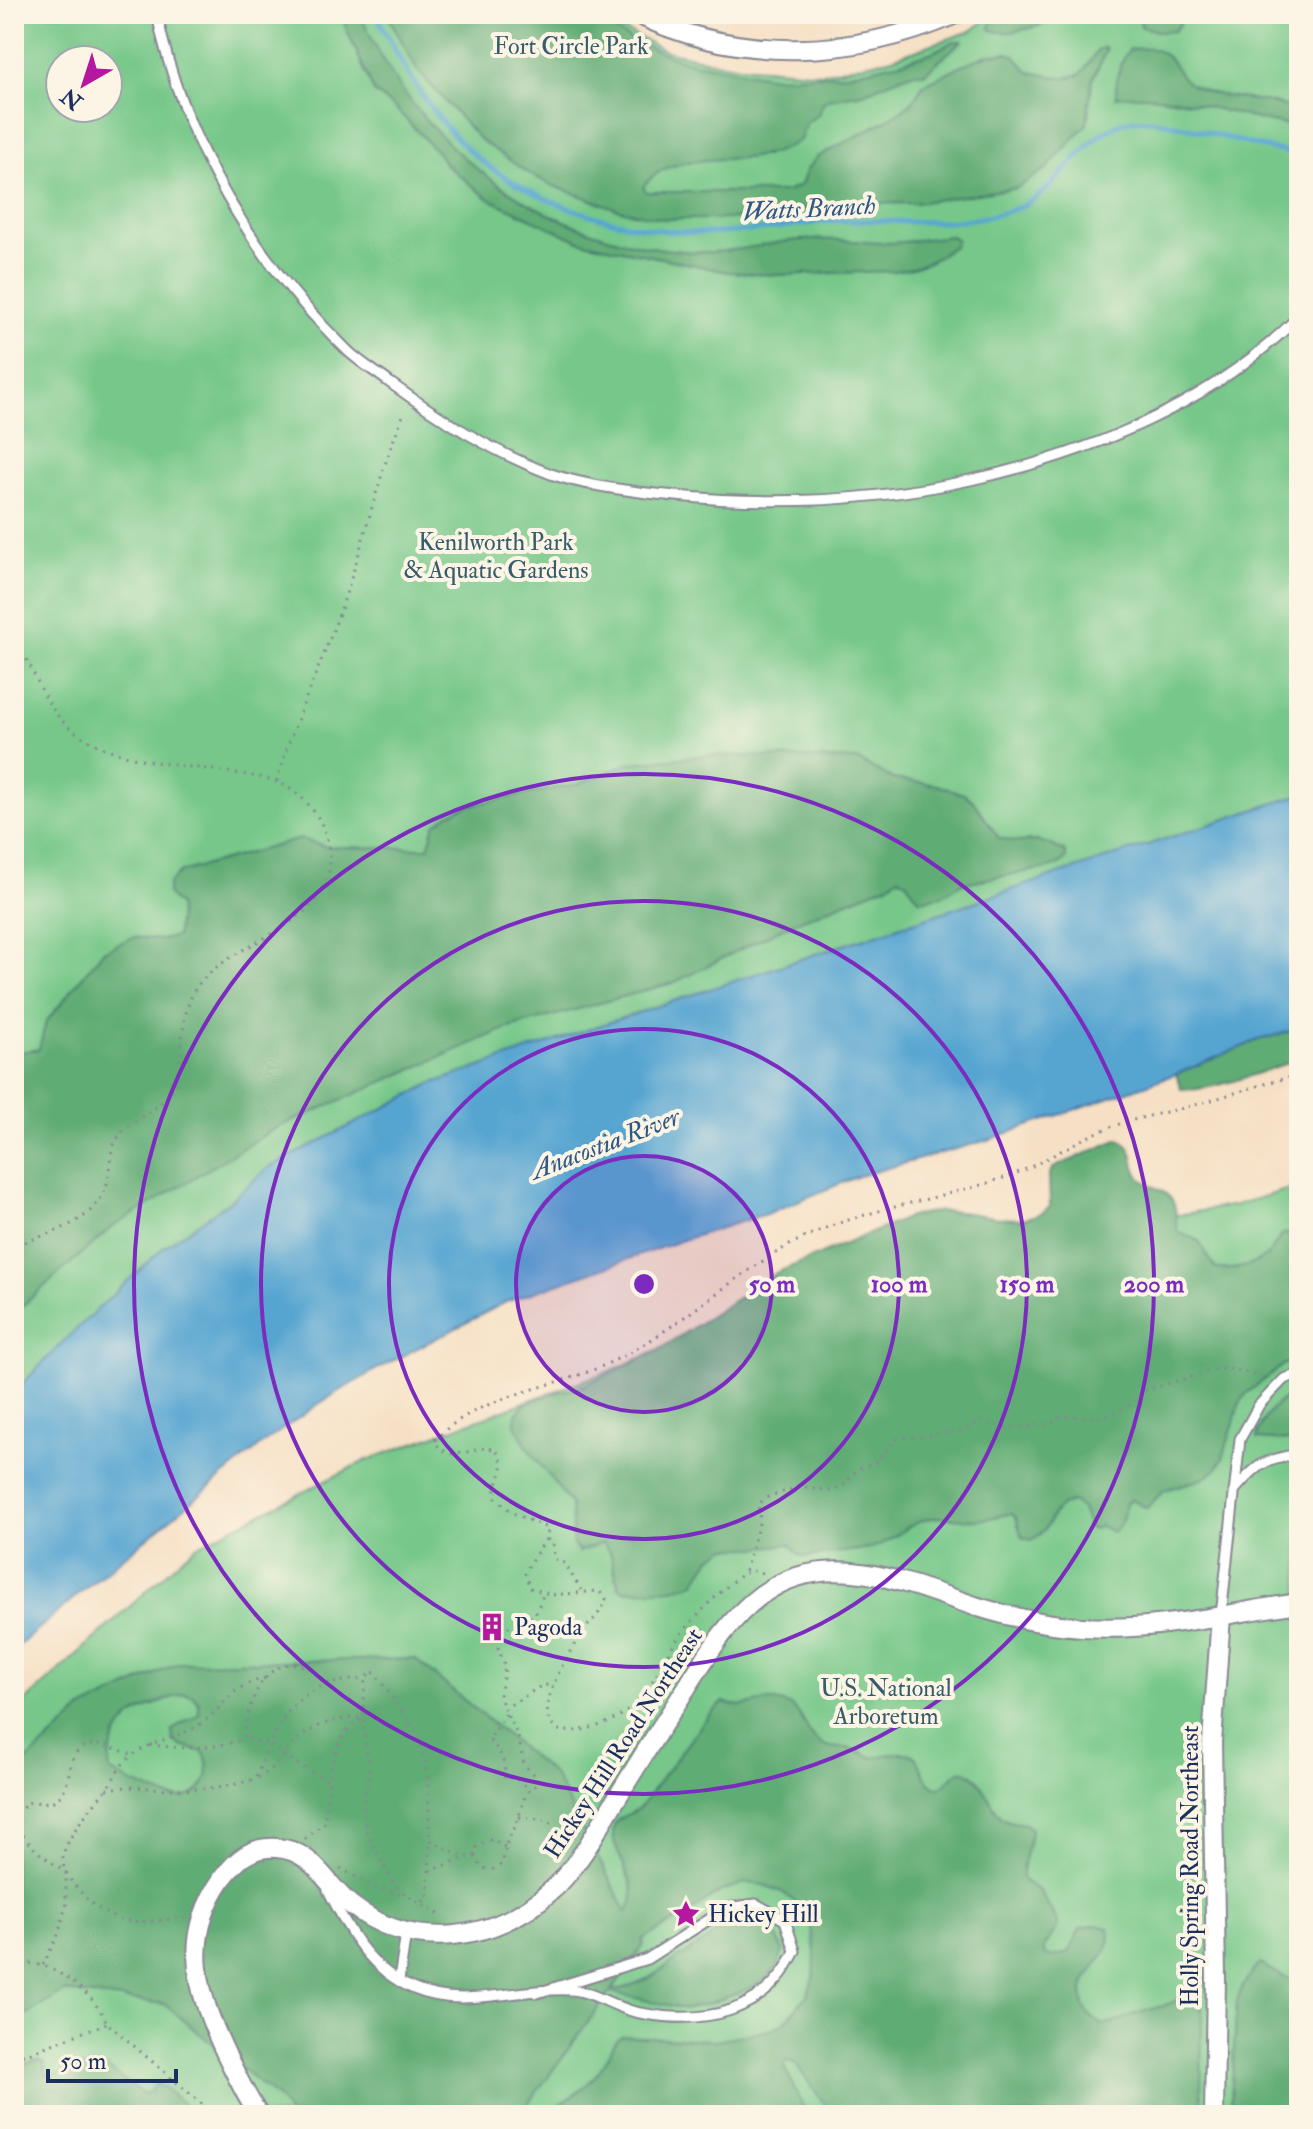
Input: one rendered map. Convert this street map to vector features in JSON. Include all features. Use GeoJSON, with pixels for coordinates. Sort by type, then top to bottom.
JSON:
{"type":"FeatureCollection","features":[{"type":"Feature","properties":{"kind":"street"},"geometry":{"type":"LineString","coordinates":[[637,14],[716,42],[787,50],[835,48],[870,42],[918,29],[956,14]]}},
{"type":"Feature","properties":{"kind":"street","name":"Hickey Hill Road Northeast"},"geometry":{"type":"LineString","coordinates":[[285,1849],[301,1855],[315,1866],[354,1908],[406,1933],[425,1937],[459,1934],[510,1918],[543,1898],[566,1876],[712,1648],[748,1607],[776,1586],[821,1573],[873,1573],[998,1613],[1079,1627],[1152,1626],[1299,1603]]}},
{"type":"Feature","properties":{"kind":"street","name":"Holly Spring Road Northeast"},"geometry":{"type":"LineString","coordinates":[[1214,2115],[1216,1977],[1212,1742],[1221,1616]]}},
{"type":"Feature","properties":{"kind":"street"},"geometry":{"type":"LineString","coordinates":[[259,2115],[216,2032],[202,1992],[197,1954],[202,1916],[223,1878],[242,1856],[259,1849],[285,1849]]}},
{"type":"Feature","properties":{"kind":"lane"},"geometry":{"type":"LineString","coordinates":[[157,14],[164,52],[185,115],[220,184],[257,242],[300,299],[351,353],[411,398],[474,439],[552,474],[625,490],[780,503],[873,497],[934,488],[1061,456],[1113,436],[1185,401],[1227,376],[1278,338],[1299,316]]}},
{"type":"Feature","properties":{"kind":"lane"},"geometry":{"type":"LineString","coordinates":[[1221,1616],[1240,1439],[1259,1405],[1281,1382],[1299,1374]]}},
{"type":"Feature","properties":{"kind":"lane"},"geometry":{"type":"LineString","coordinates":[[1234,1491],[1254,1467],[1274,1458],[1299,1454]]}},
{"type":"Feature","properties":{"kind":"lane"},"geometry":{"type":"LineString","coordinates":[[315,1866],[348,1930],[379,1968],[413,1989],[448,1999],[537,1993],[572,1990],[639,2013],[697,2017],[731,2011],[754,2000],[773,1986],[795,1951],[785,1920],[756,1904],[727,1908],[647,1959],[537,1993]]}},
{"type":"Feature","properties":{"kind":"lane"},"geometry":{"type":"LineString","coordinates":[[399,1980],[406,1933]]}},
{"type":"Feature","properties":{"kind":"path"},"geometry":{"type":"LineString","coordinates":[[277,781],[289,738],[344,599],[392,442],[411,398]]}},
{"type":"Feature","properties":{"kind":"path"},"geometry":{"type":"LineString","coordinates":[[14,639],[52,709],[67,726],[104,748],[131,756],[277,781],[310,807],[328,838],[330,858],[328,875],[321,891],[303,914],[235,955],[209,973],[197,987],[189,1002],[176,1084],[169,1096],[152,1112],[125,1129],[115,1141],[106,1188],[95,1206],[82,1219],[14,1246]]}},
{"type":"Feature","properties":{"kind":"path"},"geometry":{"type":"LineString","coordinates":[[776,1586],[769,1576],[756,1570],[744,1573],[723,1590],[678,1638],[635,1705],[610,1722],[583,1730],[560,1731],[552,1726],[547,1716],[548,1701],[584,1630],[604,1606],[604,1594],[582,1591],[552,1595],[530,1588],[525,1574],[547,1539],[547,1528],[513,1513],[496,1498],[495,1490],[503,1469],[502,1458],[495,1449],[483,1448],[450,1456],[434,1441],[455,1424],[494,1404],[608,1364],[643,1345],[732,1281],[802,1239],[854,1219],[1011,1175],[1068,1149],[1096,1132],[1210,1101],[1260,1083],[1299,1075]]}},
{"type":"Feature","properties":{"kind":"path"},"geometry":{"type":"LineString","coordinates":[[744,1573],[760,1520],[758,1505],[765,1498],[798,1487],[833,1491],[844,1485],[858,1469],[876,1462],[896,1439],[958,1432],[982,1421],[1021,1430],[1054,1423],[1061,1416],[1105,1418],[1129,1406],[1139,1398],[1140,1392],[1217,1369],[1233,1369],[1281,1382]]}},
{"type":"Feature","properties":{"kind":"path"},"geometry":{"type":"LineString","coordinates":[[547,1539],[553,1544],[554,1559],[564,1563],[582,1591]]}},
{"type":"Feature","properties":{"kind":"path"},"geometry":{"type":"LineString","coordinates":[[474,1856],[482,1868],[497,1868],[505,1860],[505,1847],[520,1807],[529,1790],[538,1784],[537,1777],[524,1765],[518,1736],[500,1696],[505,1667],[493,1634],[535,1615],[544,1593]]}},
{"type":"Feature","properties":{"kind":"path"},"geometry":{"type":"LineString","coordinates":[[244,1739],[252,1700],[270,1671],[281,1664],[296,1664],[321,1676],[329,1684]]}},
{"type":"Feature","properties":{"kind":"path"},"geometry":{"type":"LineString","coordinates":[[406,1895],[384,1869],[366,1831],[364,1808],[369,1770],[363,1718],[365,1679],[370,1672],[375,1673],[420,1742],[426,1777],[430,1840],[428,1896],[423,1903]]}},
{"type":"Feature","properties":{"kind":"path"},"geometry":{"type":"LineString","coordinates":[[43,1965],[59,1933],[66,1904],[63,1859],[70,1840],[124,1763],[150,1745],[191,1730],[236,1689],[248,1682],[266,1678]]}},
{"type":"Feature","properties":{"kind":"path"},"geometry":{"type":"LineString","coordinates":[[255,1779],[283,1716],[298,1701],[329,1684],[347,1679],[365,1679]]}},
{"type":"Feature","properties":{"kind":"path"},"geometry":{"type":"LineString","coordinates":[[529,1790],[515,1777],[505,1779],[506,1769],[499,1749],[489,1740],[506,1712],[541,1686],[554,1684]]}},
{"type":"Feature","properties":{"kind":"path"},"geometry":{"type":"LineString","coordinates":[[107,1789],[125,1786],[198,1788],[255,1779],[265,1775],[307,1732],[345,1717],[363,1718]]}},
{"type":"Feature","properties":{"kind":"path"},"geometry":{"type":"LineString","coordinates":[[285,1849],[312,1836],[324,1823],[329,1773],[349,1726],[363,1718]]}},
{"type":"Feature","properties":{"kind":"path"},"geometry":{"type":"LineString","coordinates":[[150,1745],[195,1749],[244,1739],[269,1743],[284,1756],[329,1781]]}},
{"type":"Feature","properties":{"kind":"path"},"geometry":{"type":"LineString","coordinates":[[133,1755],[107,1746],[87,1744],[78,1750],[60,1797],[52,1802],[27,1803],[18,1813],[19,1832],[66,1873],[76,1888],[99,1910],[114,1918],[127,1921],[202,1916]]}},
{"type":"Feature","properties":{"kind":"path"},"geometry":{"type":"LineString","coordinates":[[518,1817],[552,1822],[558,1836],[555,1859]]}},
{"type":"Feature","properties":{"kind":"path"},"geometry":{"type":"LineString","coordinates":[[474,1856],[477,1846],[492,1839],[505,1847]]}},
{"type":"Feature","properties":{"kind":"path"},"geometry":{"type":"LineString","coordinates":[[430,1840],[465,1857]]}},
{"type":"Feature","properties":{"kind":"path"},"geometry":{"type":"LineString","coordinates":[[430,1871],[474,1856]]}},
{"type":"Feature","properties":{"kind":"path"},"geometry":{"type":"LineString","coordinates":[[315,1866],[328,1864],[337,1867],[373,1887],[406,1895],[423,1903],[459,1934]]}},
{"type":"Feature","properties":{"kind":"path"},"geometry":{"type":"LineString","coordinates":[[14,1964],[26,1961],[43,1965],[68,1980],[102,2012],[107,2023],[209,2110]]}},
{"type":"Feature","properties":{"kind":"path"},"geometry":{"type":"LineString","coordinates":[[14,2055],[29,2053],[107,2023]]}},
{"type":"Feature","properties":{"kind":"green space","name":"Kenilworth Park & Aquatic Gardens"},"geometry":{"type":"Polygon","coordinates":[[[14,14],[593,14],[666,51],[728,65],[822,73],[889,59],[971,31],[994,14],[1299,14],[1299,795],[431,1084],[268,1168],[230,1201],[163,1248],[27,1379],[14,1396],[14,14]]]}},
{"type":"Feature","properties":{"kind":"green space"},"geometry":{"type":"Polygon","coordinates":[[[340,14],[361,14],[385,64],[417,109],[454,149],[497,184],[544,212],[595,233],[649,247],[704,252],[811,239],[885,243],[951,236],[957,240],[954,246],[931,261],[913,268],[775,275],[728,272],[579,241],[489,199],[445,164],[395,108],[374,92],[340,14]]]}},
{"type":"Feature","properties":{"kind":"green space","name":"Fort Circle Park"},"geometry":{"type":"Polygon","coordinates":[[[387,14],[587,14],[632,40],[667,55],[693,63],[774,77],[847,74],[905,61],[954,41],[962,41],[925,73],[911,73],[863,93],[828,99],[818,115],[807,122],[800,140],[788,147],[766,155],[683,163],[654,175],[643,187],[646,192],[786,192],[801,185],[807,169],[817,157],[892,117],[911,103],[923,85],[962,65],[988,55],[1008,53],[1015,56],[1029,72],[1063,78],[1081,74],[1098,50],[1105,47],[1106,50],[1092,81],[1087,124],[1047,168],[1017,188],[915,203],[853,204],[728,219],[664,219],[620,210],[551,185],[479,139],[418,71],[387,14]]]}},
{"type":"Feature","properties":{"kind":"green space"},"geometry":{"type":"Polygon","coordinates":[[[996,14],[1073,14],[1031,28],[998,32],[990,29],[992,17],[996,14]]]}},
{"type":"Feature","properties":{"kind":"green space"},"geometry":{"type":"Polygon","coordinates":[[[1140,14],[1188,14],[1174,31],[1161,32],[1141,27],[1140,14]]]}},
{"type":"Feature","properties":{"kind":"green space"},"geometry":{"type":"Polygon","coordinates":[[[1148,48],[1166,56],[1184,79],[1200,89],[1299,110],[1299,126],[1162,97],[1116,97],[1118,72],[1126,54],[1130,49],[1148,48]]]}},
{"type":"Feature","properties":{"kind":"green space"},"geometry":{"type":"Polygon","coordinates":[[[711,755],[858,760],[893,779],[937,785],[966,795],[999,838],[1052,845],[1065,852],[1066,858],[1048,868],[963,883],[941,896],[920,900],[899,877],[887,885],[793,923],[673,983],[505,1029],[276,1128],[111,1228],[14,1313],[14,1053],[39,1049],[46,1022],[103,951],[133,937],[162,940],[177,936],[179,906],[167,894],[169,883],[181,872],[300,839],[327,847],[428,848],[435,824],[467,806],[578,784],[630,763],[711,755]]]}},
{"type":"Feature","properties":{"kind":"green space"},"geometry":{"type":"Polygon","coordinates":[[[1299,1029],[1299,1059],[1222,1084],[1181,1089],[1176,1074],[1258,1040],[1299,1029]]]}},
{"type":"Feature","properties":{"kind":"green space"},"geometry":{"type":"Polygon","coordinates":[[[1119,1139],[1132,1152],[1140,1177],[1172,1200],[1178,1232],[1199,1241],[1215,1268],[1235,1269],[1255,1263],[1268,1254],[1282,1234],[1299,1233],[1299,1357],[1283,1365],[1247,1393],[1239,1405],[1223,1458],[1215,1471],[1199,1480],[1164,1490],[1147,1508],[1131,1500],[1126,1503],[1121,1524],[1113,1532],[1100,1526],[1089,1528],[1082,1509],[1072,1502],[1058,1508],[1045,1529],[1032,1540],[1022,1537],[1012,1514],[976,1520],[937,1517],[919,1522],[882,1544],[862,1550],[806,1557],[798,1554],[790,1544],[725,1548],[711,1558],[695,1582],[672,1589],[628,1591],[619,1588],[610,1553],[602,1543],[579,1552],[573,1545],[571,1505],[529,1450],[515,1425],[516,1414],[525,1404],[548,1394],[576,1389],[654,1353],[776,1273],[907,1218],[938,1211],[1017,1219],[1040,1214],[1050,1207],[1049,1175],[1053,1168],[1119,1139]]]}},
{"type":"Feature","properties":{"kind":"green space","name":"U.S. National Arboretum"},"geometry":{"type":"Polygon","coordinates":[[[1299,1186],[1299,2115],[14,2115],[14,1712],[196,1546],[365,1461],[612,1370],[734,1318],[1050,1237],[1236,1205],[1299,1186]]]}},
{"type":"Feature","properties":{"kind":"green space"},"geometry":{"type":"Polygon","coordinates":[[[1299,1388],[1299,1439],[1257,1439],[1261,1424],[1272,1410],[1299,1388]]]}},
{"type":"Feature","properties":{"kind":"green space"},"geometry":{"type":"Polygon","coordinates":[[[415,1659],[554,1775],[627,1912],[632,1902],[632,1890],[615,1843],[615,1824],[640,1807],[708,1716],[724,1702],[739,1706],[768,1701],[783,1703],[795,1709],[819,1743],[856,1750],[873,1758],[907,1753],[918,1761],[929,1782],[939,1788],[958,1772],[971,1773],[1001,1817],[1026,1824],[1031,1829],[1022,1879],[1041,1893],[1058,1927],[1044,1946],[1044,1953],[1049,1957],[1064,1954],[1071,1948],[1081,1928],[1096,1925],[1109,1928],[1110,1937],[1105,1953],[1089,1975],[1082,1993],[1084,2006],[1095,2020],[1112,2023],[1191,1993],[1198,1997],[1202,2009],[1201,2115],[832,2115],[796,2064],[787,2060],[784,2066],[807,2115],[542,2115],[569,2099],[592,2079],[621,2036],[715,2040],[770,2030],[785,2022],[807,1995],[814,1978],[815,1952],[810,1922],[799,1905],[782,1892],[764,1885],[745,1883],[721,1891],[642,1940],[644,1944],[612,1990],[649,1978],[739,1918],[750,1916],[765,1922],[776,1934],[783,1951],[778,1966],[751,1988],[685,2009],[610,1992],[520,2115],[289,2115],[280,2100],[164,2004],[64,1992],[14,2022],[14,1773],[82,1709],[178,1663],[415,1659]],[[185,1694],[172,1698],[130,1718],[114,1742],[110,1771],[169,1797],[184,1798],[198,1790],[207,1777],[207,1761],[203,1752],[181,1746],[173,1740],[172,1731],[199,1714],[199,1703],[193,1696],[185,1694]]]}},
{"type":"Feature","properties":{"kind":"green space"},"geometry":{"type":"Polygon","coordinates":[[[1261,1964],[1284,1977],[1299,1981],[1299,2115],[1230,2115],[1237,2000],[1249,1975],[1261,1964]]]}},
{"type":"Feature","properties":{"kind":"green space"},"geometry":{"type":"Polygon","coordinates":[[[39,2060],[44,2063],[47,2075],[52,2077],[71,2069],[105,2066],[143,2094],[150,2092],[156,2084],[166,2089],[194,2114],[14,2115],[14,2066],[39,2060]]]}},
{"type":"Feature","properties":{"kind":"water","name":"Anacostia River"},"geometry":{"type":"Polygon","coordinates":[[[1299,795],[1299,1029],[1258,1040],[1176,1074],[988,1140],[859,1176],[766,1214],[506,1302],[377,1369],[320,1403],[266,1441],[14,1650],[14,1396],[67,1338],[163,1248],[230,1201],[268,1168],[431,1084],[1299,795]]]}},
{"type":"Feature","properties":{"kind":"waterway","name":"Watts Branch"},"geometry":{"type":"LineString","coordinates":[[376,14],[423,96],[445,126],[484,163],[546,199],[615,222],[650,228],[720,233],[834,221],[928,222],[998,214],[1035,198],[1102,134],[1133,120],[1190,128],[1299,154]]}},
{"type":"Feature","properties":{"kind":"place","name":"Pagoda"},"geometry":{"type":"Point","coordinates":[492,1627]}},
{"type":"Feature","properties":{"kind":"place","name":"Hickey Hill"},"geometry":{"type":"Point","coordinates":[686,1914]}}]}
